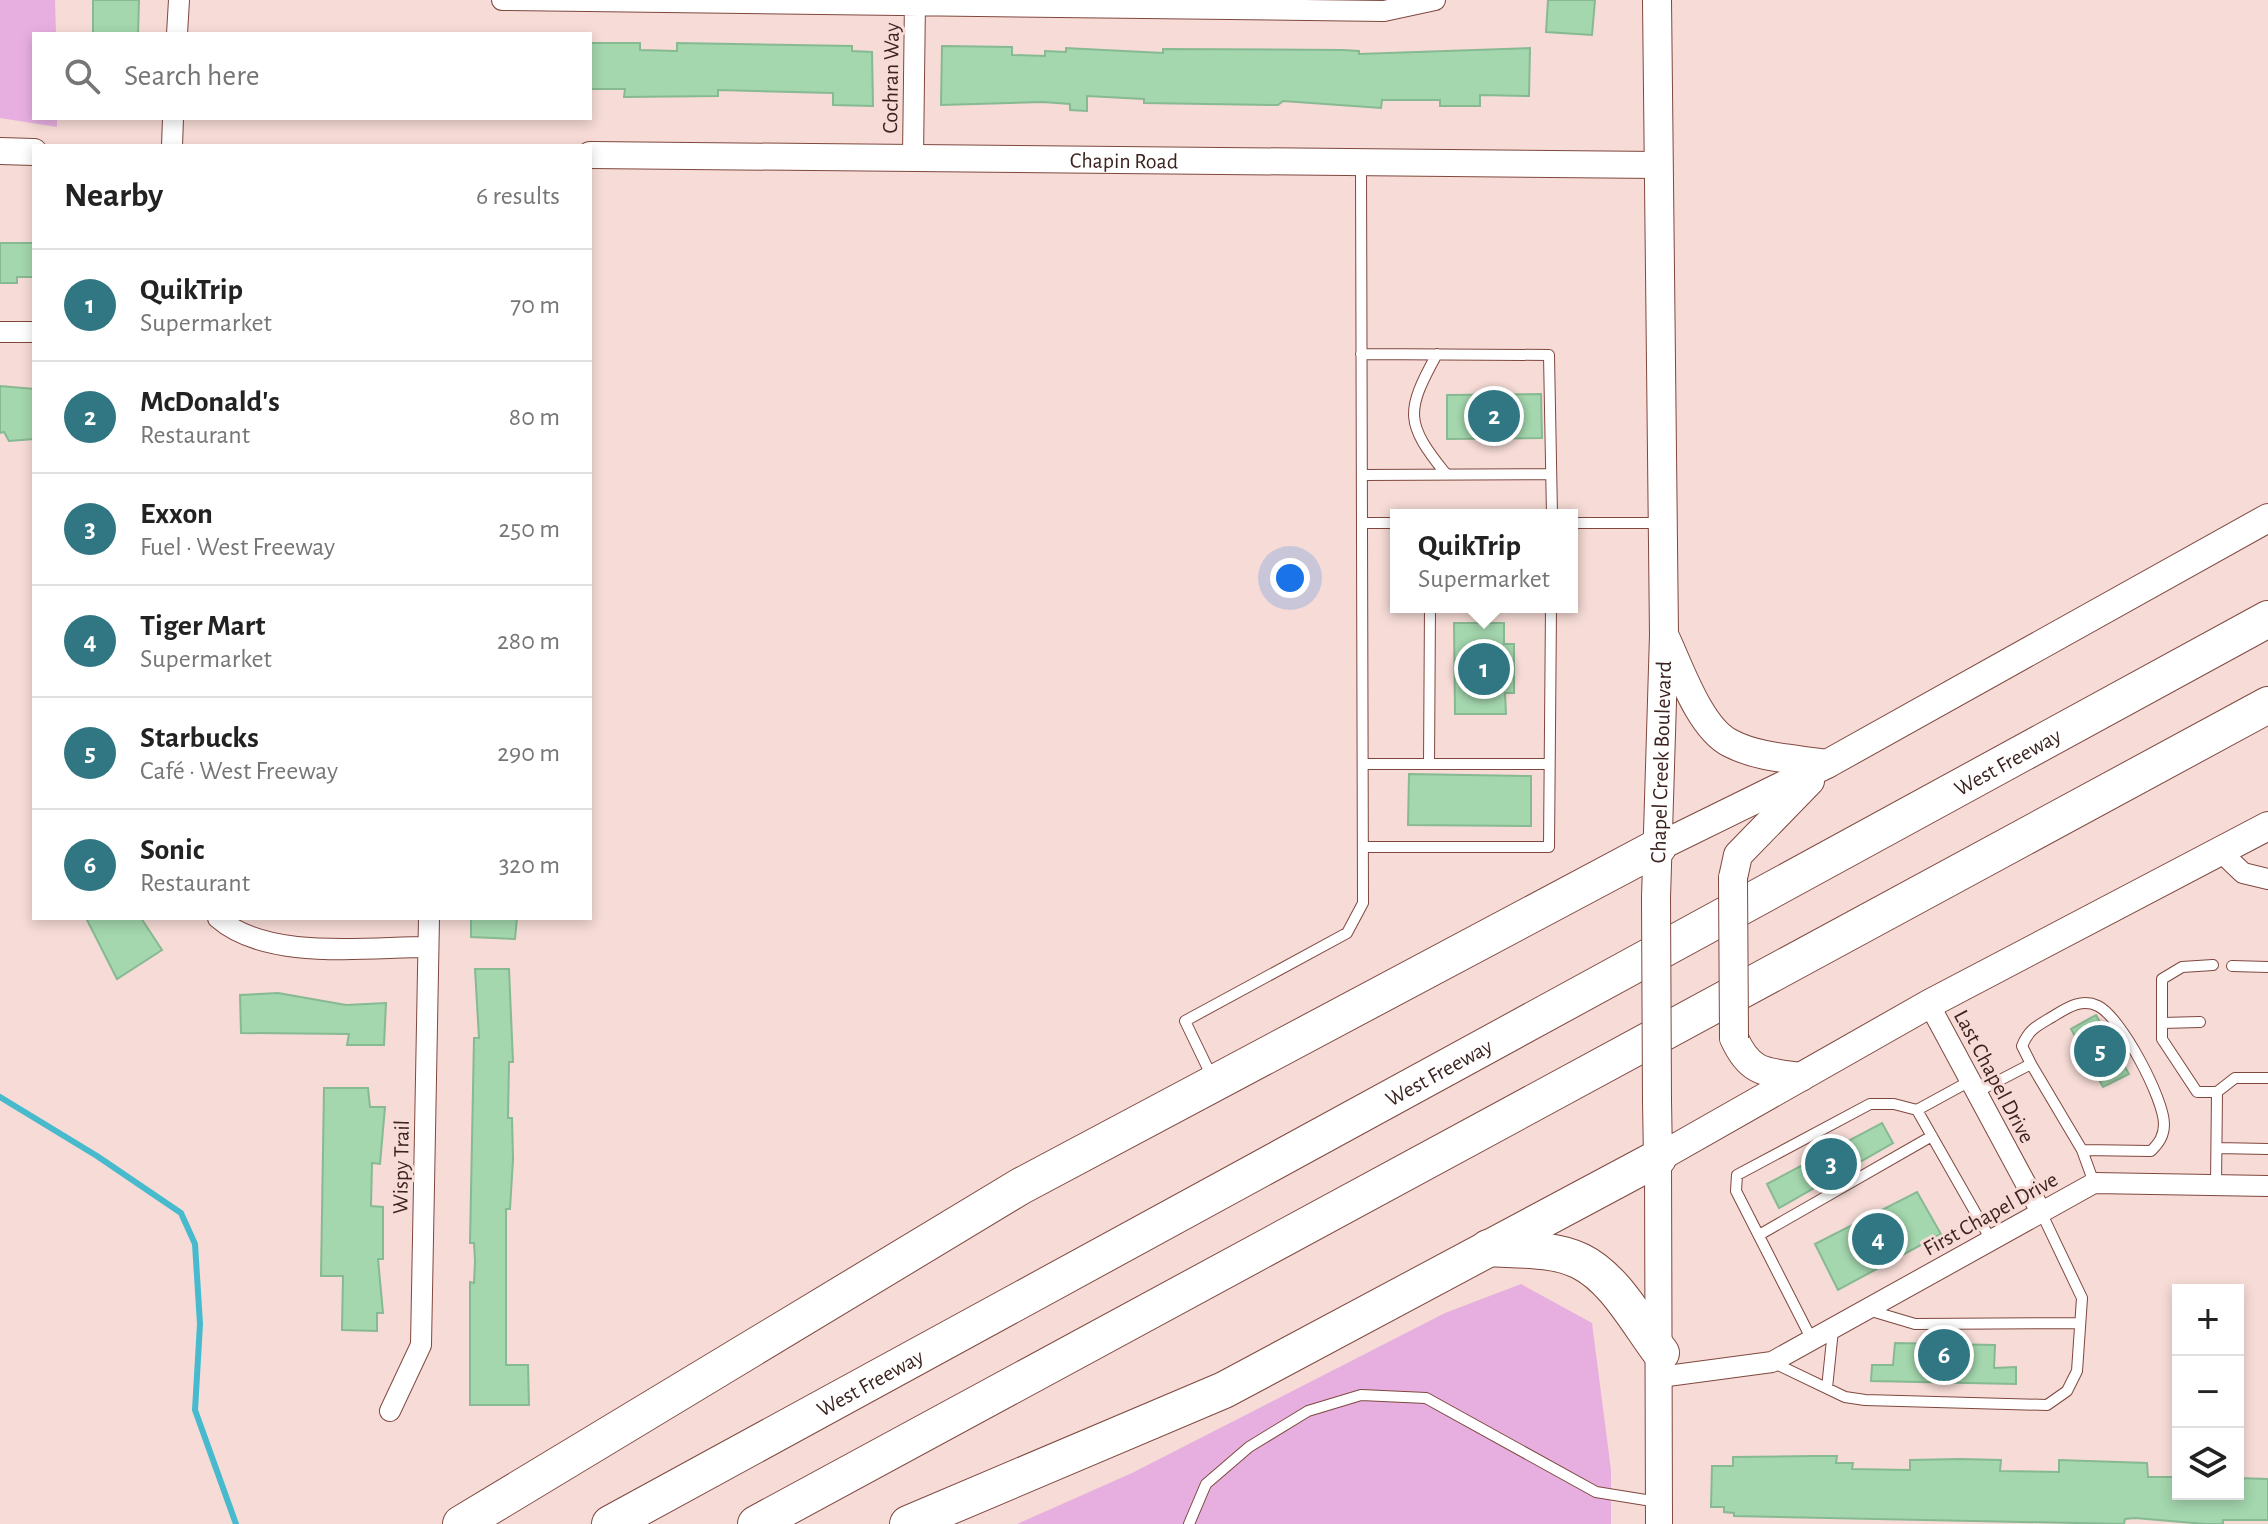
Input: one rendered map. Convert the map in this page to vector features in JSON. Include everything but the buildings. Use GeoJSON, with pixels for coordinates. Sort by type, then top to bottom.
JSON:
{"type":"FeatureCollection","features":[{"type":"Feature","properties":{"kind":"highway","name":"West Freeway"},"geometry":{"type":"LineString","coordinates":[[610,1524],[2268,619]]}},
{"type":"Feature","properties":{"kind":"highway"},"geometry":{"type":"LineString","coordinates":[[756,1524],[2268,705]]}},
{"type":"Feature","properties":{"kind":"highway"},"geometry":{"type":"LineString","coordinates":[[461,1524],[1021,1186],[1658,847]]}},
{"type":"Feature","properties":{"kind":"highway"},"geometry":{"type":"LineString","coordinates":[[908,1524],[1224,1390],[1658,1158]]}},
{"type":"Feature","properties":{"kind":"highway"},"geometry":{"type":"LineString","coordinates":[[1488,1248],[1542,1252],[1580,1261],[1608,1283],[1660,1365]]}},
{"type":"Feature","properties":{"kind":"main road","name":"Chapel Creek Boulevard"},"geometry":{"type":"LineString","coordinates":[[1657,0],[1664,635],[1656,898],[1658,1158]]}},
{"type":"Feature","properties":{"kind":"main road"},"geometry":{"type":"LineString","coordinates":[[1658,847],[1827,764],[2268,518]]}},
{"type":"Feature","properties":{"kind":"main road"},"geometry":{"type":"LineString","coordinates":[[1664,635],[1701,713],[1728,743],[1768,755],[1827,764]]}},
{"type":"Feature","properties":{"kind":"main road"},"geometry":{"type":"LineString","coordinates":[[1801,1077],[1754,1067],[1742,1057],[1734,1038],[1733,878],[1738,855],[1827,764]]}},
{"type":"Feature","properties":{"kind":"main road"},"geometry":{"type":"LineString","coordinates":[[1658,1158],[1929,1004],[2268,826]]}},
{"type":"Feature","properties":{"kind":"street"},"geometry":{"type":"LineString","coordinates":[[177,32],[179,0]]}},
{"type":"Feature","properties":{"kind":"street"},"geometry":{"type":"LineString","coordinates":[[502,0],[1384,11],[1435,0]]}},
{"type":"Feature","properties":{"kind":"street","name":"Cochran Way"},"geometry":{"type":"LineString","coordinates":[[913,157],[915,4]]}},
{"type":"Feature","properties":{"kind":"street"},"geometry":{"type":"LineString","coordinates":[[172,144],[173,120]]}},
{"type":"Feature","properties":{"kind":"street"},"geometry":{"type":"LineString","coordinates":[[0,151],[32,152]]}},
{"type":"Feature","properties":{"kind":"street","name":"Chapin Road"},"geometry":{"type":"LineString","coordinates":[[592,155],[1658,165]]}},
{"type":"Feature","properties":{"kind":"street"},"geometry":{"type":"LineString","coordinates":[[0,332],[32,332]]}},
{"type":"Feature","properties":{"kind":"street"},"geometry":{"type":"LineString","coordinates":[[2221,852],[2243,873],[2268,879]]}},
{"type":"Feature","properties":{"kind":"street"},"geometry":{"type":"LineString","coordinates":[[220,920],[234,932],[283,947],[428,947]]}},
{"type":"Feature","properties":{"kind":"street","name":"Wispy Trail"},"geometry":{"type":"LineString","coordinates":[[390,1411],[421,1345],[429,920]]}},
{"type":"Feature","properties":{"kind":"street","name":"Last Chapel Drive"},"geometry":{"type":"LineString","coordinates":[[1929,1004],[2041,1212]]}},
{"type":"Feature","properties":{"kind":"street","name":"Chapel Creek Boulevard"},"geometry":{"type":"LineString","coordinates":[[1658,1158],[1660,1513]]}},
{"type":"Feature","properties":{"kind":"street","name":"First Chapel Drive"},"geometry":{"type":"LineString","coordinates":[[1660,1365],[1772,1362],[2094,1183],[2268,1186]]}},
{"type":"Feature","properties":{"kind":"lane"},"geometry":{"type":"LineString","coordinates":[[1215,1083],[1185,1021],[1347,933],[1363,903],[1361,162]]}},
{"type":"Feature","properties":{"kind":"lane"},"geometry":{"type":"LineString","coordinates":[[1361,354],[1549,355],[1552,509]]}},
{"type":"Feature","properties":{"kind":"lane"},"geometry":{"type":"LineString","coordinates":[[1437,354],[1421,384],[1413,422],[1420,441],[1446,474]]}},
{"type":"Feature","properties":{"kind":"lane"},"geometry":{"type":"LineString","coordinates":[[1362,475],[1551,474]]}},
{"type":"Feature","properties":{"kind":"lane"},"geometry":{"type":"LineString","coordinates":[[1362,523],[1390,523]]}},
{"type":"Feature","properties":{"kind":"lane"},"geometry":{"type":"LineString","coordinates":[[1578,523],[1662,523]]}},
{"type":"Feature","properties":{"kind":"lane"},"geometry":{"type":"LineString","coordinates":[[1429,764],[1430,613]]}},
{"type":"Feature","properties":{"kind":"lane"},"geometry":{"type":"LineString","coordinates":[[1363,847],[1549,847],[1551,613]]}},
{"type":"Feature","properties":{"kind":"lane"},"geometry":{"type":"LineString","coordinates":[[1363,764],[1549,764]]}},
{"type":"Feature","properties":{"kind":"lane"},"geometry":{"type":"LineString","coordinates":[[2213,965],[2182,967],[2162,979],[2162,1039],[2197,1092],[2217,1092],[2235,1078],[2268,1078]]}},
{"type":"Feature","properties":{"kind":"lane"},"geometry":{"type":"LineString","coordinates":[[2232,966],[2268,967]]}},
{"type":"Feature","properties":{"kind":"lane"},"geometry":{"type":"LineString","coordinates":[[2082,1150],[2151,1151],[2162,1139],[2164,1123],[2160,1101],[2116,1020],[2097,1005],[2077,1003],[2028,1030],[2022,1046],[2082,1150],[2094,1183]]}},
{"type":"Feature","properties":{"kind":"lane"},"geometry":{"type":"LineString","coordinates":[[2162,1023],[2200,1022]]}},
{"type":"Feature","properties":{"kind":"lane"},"geometry":{"type":"LineString","coordinates":[[1812,1340],[1736,1191],[1737,1175],[1870,1104],[1894,1104],[1917,1110],[2031,1064]]}},
{"type":"Feature","properties":{"kind":"lane"},"geometry":{"type":"LineString","coordinates":[[2216,1185],[2217,1092]]}},
{"type":"Feature","properties":{"kind":"lane"},"geometry":{"type":"LineString","coordinates":[[1917,1110],[1991,1240]]}},
{"type":"Feature","properties":{"kind":"lane"},"geometry":{"type":"LineString","coordinates":[[1759,1235],[1932,1136]]}},
{"type":"Feature","properties":{"kind":"lane"},"geometry":{"type":"LineString","coordinates":[[2217,1148],[2268,1149]]}},
{"type":"Feature","properties":{"kind":"lane"},"geometry":{"type":"LineString","coordinates":[[1772,1362],[1827,1388],[1865,1400],[2047,1405],[2067,1391],[2077,1371],[2082,1298],[2041,1212]]}},
{"type":"Feature","properties":{"kind":"lane"},"geometry":{"type":"LineString","coordinates":[[1866,1309],[1915,1324],[2080,1323]]}},
{"type":"Feature","properties":{"kind":"lane"},"geometry":{"type":"LineString","coordinates":[[1827,1388],[1834,1328]]}},
{"type":"Feature","properties":{"kind":"lane"},"geometry":{"type":"LineString","coordinates":[[1189,1524],[1206,1484],[1249,1447],[1308,1411],[1361,1395],[1426,1398],[1596,1492],[1660,1513]]}},
{"type":"Feature","properties":{"kind":"shaded area"},"geometry":{"type":"Polygon","coordinates":[[[0,0],[55,0],[56,32],[32,32],[32,120],[57,120],[57,127],[0,118],[0,0]]]}},
{"type":"Feature","properties":{"kind":"shaded area"},"geometry":{"type":"Polygon","coordinates":[[[1521,1284],[1592,1323],[1611,1470],[1611,1524],[1017,1524],[1132,1473],[1445,1313],[1521,1284]]]}},
{"type":"Feature","properties":{"kind":"waterway"},"geometry":{"type":"LineString","coordinates":[[0,1097],[97,1156],[181,1213],[195,1244],[200,1324],[195,1410],[236,1524]]}},
{"type":"Feature","properties":{"kind":"place","name":"McDonald's"},"geometry":{"type":"Point","coordinates":[1494,416]}},
{"type":"Feature","properties":{"kind":"place","name":"QuikTrip"},"geometry":{"type":"Point","coordinates":[1484,669]}},
{"type":"Feature","properties":{"kind":"place","name":"Starbucks"},"geometry":{"type":"Point","coordinates":[2100,1051]}},
{"type":"Feature","properties":{"kind":"place","name":"Exxon"},"geometry":{"type":"Point","coordinates":[1831,1164]}},
{"type":"Feature","properties":{"kind":"place","name":"Tiger Mart"},"geometry":{"type":"Point","coordinates":[1878,1239]}},
{"type":"Feature","properties":{"kind":"place","name":"Sonic"},"geometry":{"type":"Point","coordinates":[1944,1355]}}]}
